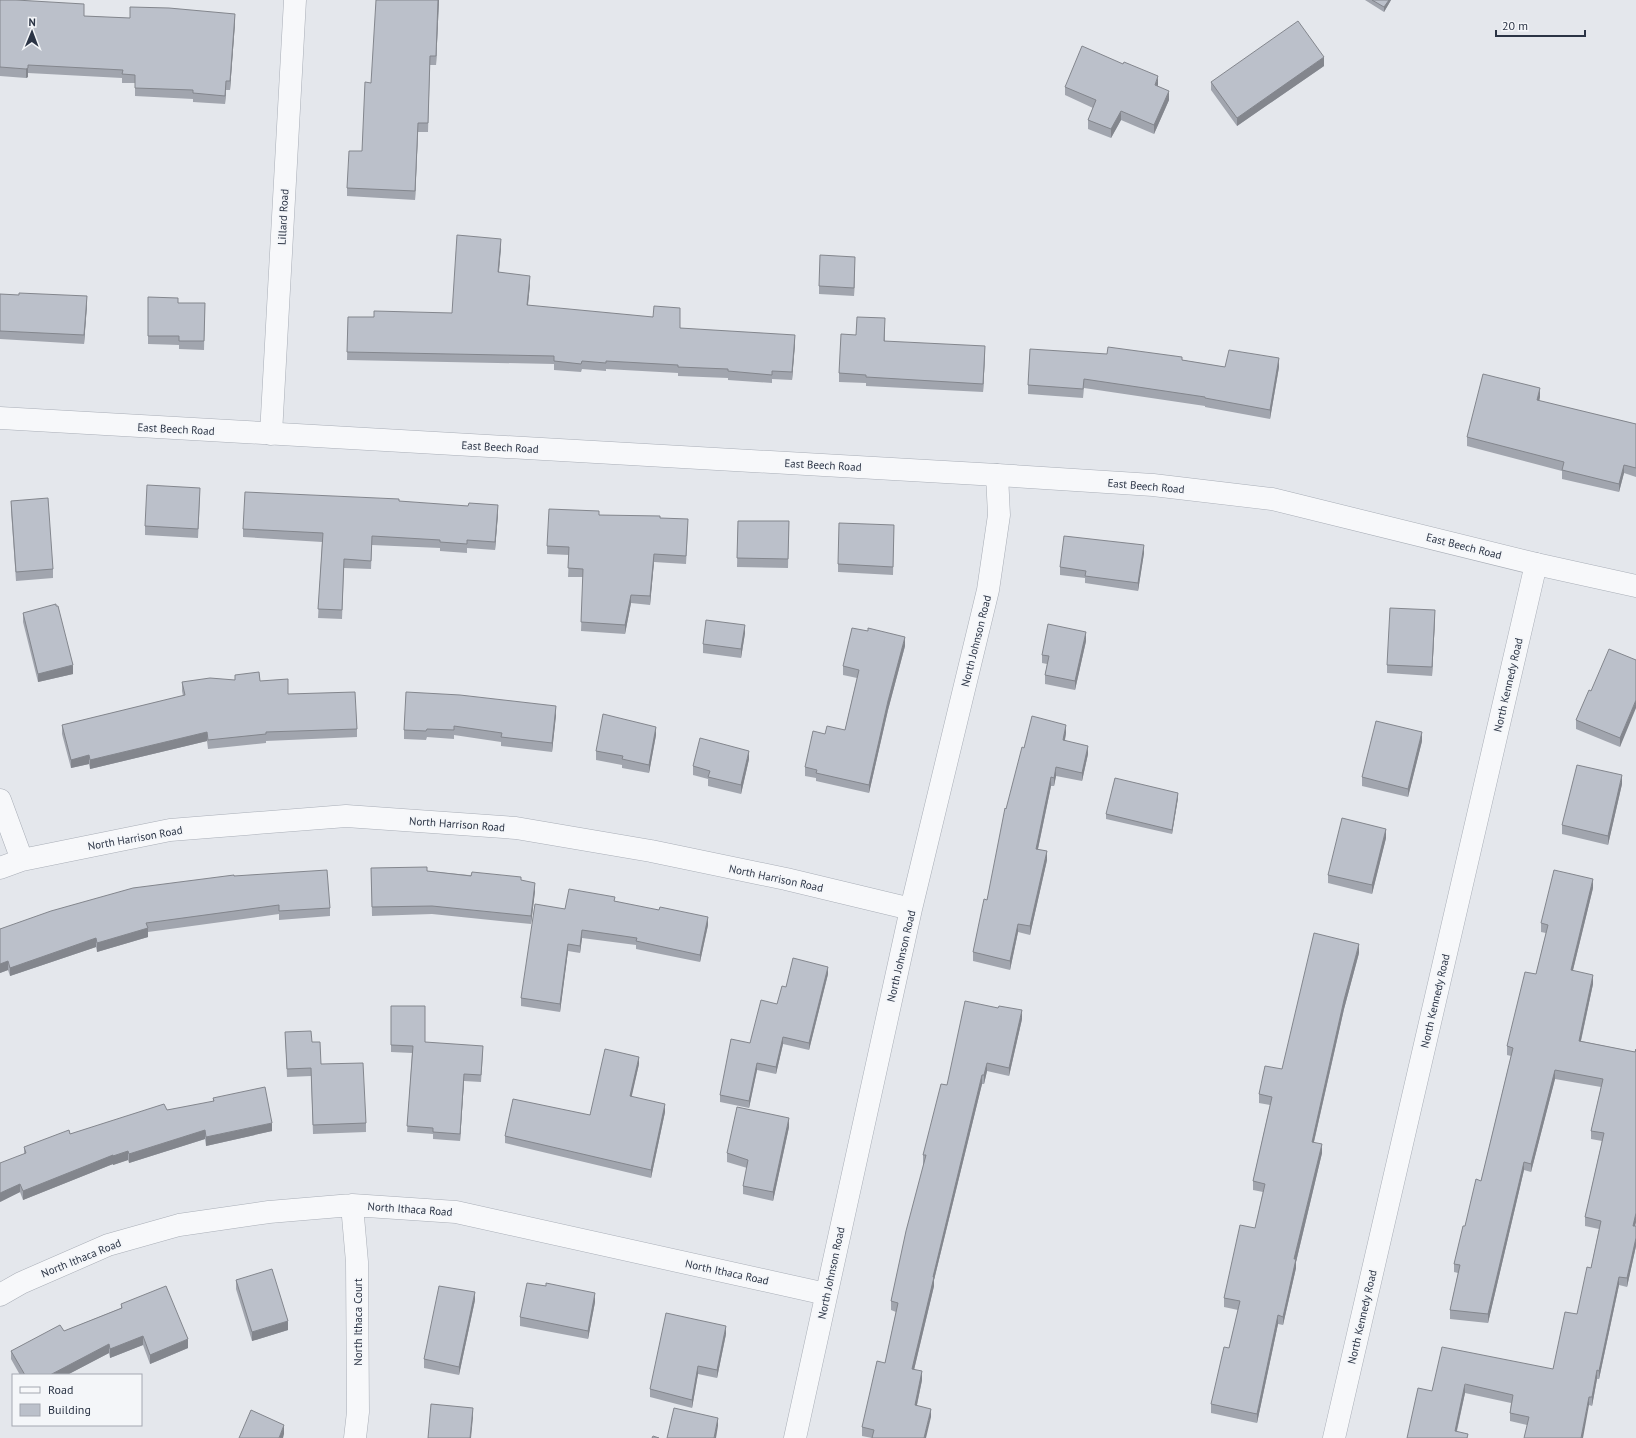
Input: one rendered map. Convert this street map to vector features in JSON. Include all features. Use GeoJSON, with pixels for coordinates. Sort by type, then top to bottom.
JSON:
{"type":"FeatureCollection","features":[{"type":"Feature","properties":{"kind":"street","name":"Lillard Road"},"geometry":{"type":"LineString","coordinates":[[271,434],[295,0]]}},
{"type":"Feature","properties":{"kind":"street","name":"East Beech Road"},"geometry":{"type":"LineString","coordinates":[[0,418],[997,474],[1153,485],[1272,499],[1536,564],[1636,586]]}},
{"type":"Feature","properties":{"kind":"street","name":"North Johnson Road"},"geometry":{"type":"LineString","coordinates":[[795,1438],[911,909],[988,590],[999,515],[997,474]]}},
{"type":"Feature","properties":{"kind":"street","name":"North Kennedy Road"},"geometry":{"type":"LineString","coordinates":[[1334,1438],[1536,564]]}},
{"type":"Feature","properties":{"kind":"street"},"geometry":{"type":"LineString","coordinates":[[0,800],[22,860]]}},
{"type":"Feature","properties":{"kind":"street","name":"North Harrison Road"},"geometry":{"type":"LineString","coordinates":[[0,868],[22,860],[170,830],[346,816],[516,828],[658,853],[786,879],[911,909]]}},
{"type":"Feature","properties":{"kind":"street","name":"North Ithaca Road"},"geometry":{"type":"LineString","coordinates":[[0,1295],[108,1245],[179,1225],[269,1212],[352,1205],[456,1212],[826,1294]]}},
{"type":"Feature","properties":{"kind":"street","name":"North Ithaca Court"},"geometry":{"type":"LineString","coordinates":[[352,1205],[357,1278],[358,1412],[355,1438]]}},
{"type":"Feature","properties":{"kind":"building"},"geometry":{"type":"Polygon","coordinates":[[[0,0],[84,4],[84,16],[130,18],[130,7],[169,8],[235,14],[230,81],[226,81],[225,96],[193,93],[193,90],[135,88],[135,75],[122,74],[123,70],[28,65],[28,68],[26,69],[0,67],[0,0]]]}},
{"type":"Feature","properties":{"kind":"building"},"geometry":{"type":"Polygon","coordinates":[[[376,0],[438,0],[436,56],[430,56],[428,123],[418,123],[415,191],[347,188],[349,151],[362,151],[365,82],[371,83],[376,0]]]}},
{"type":"Feature","properties":{"kind":"building"},"geometry":{"type":"Polygon","coordinates":[[[1372,0],[1389,0],[1384,7],[1372,0]]]}},
{"type":"Feature","properties":{"kind":"building"},"geometry":{"type":"Polygon","coordinates":[[[1298,21],[1324,57],[1237,118],[1211,82],[1298,21]]]}},
{"type":"Feature","properties":{"kind":"building"},"geometry":{"type":"Polygon","coordinates":[[[1082,46],[1123,64],[1124,62],[1158,76],[1155,85],[1169,91],[1154,125],[1121,111],[1111,129],[1088,120],[1096,100],[1065,87],[1082,46]]]}},
{"type":"Feature","properties":{"kind":"building"},"geometry":{"type":"Polygon","coordinates":[[[457,235],[501,239],[498,272],[530,276],[527,305],[653,317],[654,306],[680,308],[680,328],[795,335],[792,372],[772,371],[772,375],[728,371],[728,369],[678,367],[678,365],[606,361],[606,363],[582,361],[581,364],[554,361],[554,356],[347,352],[348,317],[374,317],[374,311],[452,313],[457,235]]]}},
{"type":"Feature","properties":{"kind":"building"},"geometry":{"type":"Polygon","coordinates":[[[820,255],[855,257],[854,288],[819,286],[820,255]]]}},
{"type":"Feature","properties":{"kind":"building"},"geometry":{"type":"Polygon","coordinates":[[[19,293],[87,296],[84,335],[0,331],[0,294],[19,295],[19,293]]]}},
{"type":"Feature","properties":{"kind":"building"},"geometry":{"type":"Polygon","coordinates":[[[148,297],[178,298],[178,303],[205,303],[204,341],[179,341],[179,336],[148,336],[148,297]]]}},
{"type":"Feature","properties":{"kind":"building"},"geometry":{"type":"Polygon","coordinates":[[[857,317],[885,318],[884,341],[985,346],[983,384],[866,377],[866,375],[839,373],[841,334],[856,335],[857,317]]]}},
{"type":"Feature","properties":{"kind":"building"},"geometry":{"type":"Polygon","coordinates":[[[1108,347],[1182,357],[1182,360],[1225,367],[1229,350],[1279,358],[1270,410],[1205,397],[1084,379],[1083,389],[1028,385],[1030,349],[1107,354],[1108,347]]]}},
{"type":"Feature","properties":{"kind":"building"},"geometry":{"type":"Polygon","coordinates":[[[1483,374],[1540,388],[1537,400],[1636,424],[1636,468],[1624,465],[1619,484],[1562,470],[1564,462],[1467,437],[1483,374]]]}},
{"type":"Feature","properties":{"kind":"building"},"geometry":{"type":"Polygon","coordinates":[[[147,485],[200,488],[198,529],[145,526],[147,485]]]}},
{"type":"Feature","properties":{"kind":"building"},"geometry":{"type":"Polygon","coordinates":[[[245,492],[399,499],[399,501],[468,506],[469,503],[498,505],[495,542],[467,540],[467,544],[440,542],[440,540],[372,536],[371,561],[344,559],[342,610],[318,609],[323,533],[243,529],[245,492]]]}},
{"type":"Feature","properties":{"kind":"building"},"geometry":{"type":"Polygon","coordinates":[[[48,498],[53,569],[16,572],[11,501],[48,498]]]}},
{"type":"Feature","properties":{"kind":"building"},"geometry":{"type":"Polygon","coordinates":[[[549,509],[599,511],[599,515],[660,516],[660,518],[688,519],[686,556],[654,554],[650,596],[631,595],[625,625],[581,622],[583,569],[568,568],[569,547],[547,546],[549,509]]]}},
{"type":"Feature","properties":{"kind":"building"},"geometry":{"type":"Polygon","coordinates":[[[738,521],[789,521],[788,559],[737,558],[738,521]]]}},
{"type":"Feature","properties":{"kind":"building"},"geometry":{"type":"Polygon","coordinates":[[[839,523],[894,525],[893,567],[838,564],[839,523]]]}},
{"type":"Feature","properties":{"kind":"building"},"geometry":{"type":"Polygon","coordinates":[[[1064,536],[1144,545],[1138,583],[1085,576],[1086,571],[1060,567],[1064,536]]]}},
{"type":"Feature","properties":{"kind":"building"},"geometry":{"type":"Polygon","coordinates":[[[56,604],[56,606],[58,606],[73,665],[38,674],[23,613],[56,604]]]}},
{"type":"Feature","properties":{"kind":"building"},"geometry":{"type":"Polygon","coordinates":[[[1390,608],[1435,610],[1432,667],[1387,665],[1390,608]]]}},
{"type":"Feature","properties":{"kind":"building"},"geometry":{"type":"Polygon","coordinates":[[[706,620],[745,625],[741,649],[703,644],[706,620]]]}},
{"type":"Feature","properties":{"kind":"building"},"geometry":{"type":"Polygon","coordinates":[[[1048,624],[1086,632],[1075,681],[1045,675],[1049,656],[1042,655],[1048,624]]]}},
{"type":"Feature","properties":{"kind":"building"},"geometry":{"type":"Polygon","coordinates":[[[852,628],[868,631],[868,628],[905,637],[888,701],[869,785],[816,773],[817,770],[805,767],[813,731],[825,734],[827,726],[845,730],[859,670],[843,666],[852,628]]]}},
{"type":"Feature","properties":{"kind":"building"},"geometry":{"type":"Polygon","coordinates":[[[1609,649],[1636,660],[1636,700],[1620,738],[1576,720],[1589,690],[1591,691],[1609,649]]]}},
{"type":"Feature","properties":{"kind":"building"},"geometry":{"type":"Polygon","coordinates":[[[259,672],[260,681],[288,679],[288,694],[355,692],[357,729],[266,732],[266,734],[208,740],[207,732],[90,760],[89,755],[71,760],[62,725],[185,695],[182,682],[210,678],[235,680],[235,675],[259,672]]]}},
{"type":"Feature","properties":{"kind":"building"},"geometry":{"type":"Polygon","coordinates":[[[406,692],[460,695],[556,706],[552,743],[501,737],[502,733],[454,726],[454,730],[404,730],[406,692]]]}},
{"type":"Feature","properties":{"kind":"building"},"geometry":{"type":"Polygon","coordinates":[[[603,714],[656,727],[649,765],[622,759],[623,756],[596,751],[603,714]]]}},
{"type":"Feature","properties":{"kind":"building"},"geometry":{"type":"Polygon","coordinates":[[[1032,716],[1066,725],[1063,740],[1088,746],[1082,773],[1056,767],[1054,778],[1051,777],[1036,849],[1047,851],[1030,926],[1018,924],[1010,961],[973,952],[984,899],[987,900],[1005,808],[1006,809],[1022,747],[1024,748],[1032,716]]]}},
{"type":"Feature","properties":{"kind":"building"},"geometry":{"type":"Polygon","coordinates":[[[1376,721],[1422,732],[1408,789],[1362,777],[1376,721]]]}},
{"type":"Feature","properties":{"kind":"building"},"geometry":{"type":"Polygon","coordinates":[[[700,738],[749,751],[741,785],[708,777],[710,771],[693,766],[700,738]]]}},
{"type":"Feature","properties":{"kind":"building"},"geometry":{"type":"Polygon","coordinates":[[[1577,765],[1622,775],[1608,836],[1562,825],[1577,765]]]}},
{"type":"Feature","properties":{"kind":"building"},"geometry":{"type":"Polygon","coordinates":[[[1115,778],[1178,793],[1172,830],[1106,814],[1115,778]]]}},
{"type":"Feature","properties":{"kind":"building"},"geometry":{"type":"Polygon","coordinates":[[[1342,818],[1386,829],[1372,885],[1328,875],[1342,818]]]}},
{"type":"Feature","properties":{"kind":"building"},"geometry":{"type":"Polygon","coordinates":[[[427,867],[427,871],[471,876],[472,872],[521,877],[521,880],[535,883],[531,916],[432,906],[372,907],[371,868],[427,867]]]}},
{"type":"Feature","properties":{"kind":"building"},"geometry":{"type":"Polygon","coordinates":[[[327,870],[330,908],[279,911],[279,905],[146,923],[148,928],[97,943],[96,938],[10,968],[8,961],[0,964],[0,929],[51,911],[133,888],[234,875],[327,870]]]}},
{"type":"Feature","properties":{"kind":"building"},"geometry":{"type":"Polygon","coordinates":[[[1554,870],[1593,879],[1571,970],[1593,975],[1579,1041],[1635,1052],[1636,1049],[1636,1213],[1633,1226],[1636,1226],[1636,1238],[1627,1278],[1619,1277],[1599,1371],[1597,1370],[1592,1397],[1589,1397],[1581,1438],[1524,1438],[1529,1417],[1510,1413],[1513,1395],[1465,1384],[1455,1431],[1468,1434],[1467,1438],[1407,1438],[1418,1388],[1432,1391],[1442,1347],[1553,1369],[1565,1312],[1577,1314],[1587,1267],[1591,1268],[1601,1221],[1585,1217],[1604,1133],[1591,1131],[1603,1079],[1555,1070],[1531,1164],[1524,1162],[1488,1314],[1450,1310],[1460,1265],[1454,1264],[1476,1179],[1481,1181],[1513,1048],[1507,1046],[1525,972],[1536,974],[1548,925],[1541,923],[1554,870]]]}},
{"type":"Feature","properties":{"kind":"building"},"geometry":{"type":"Polygon","coordinates":[[[569,889],[615,897],[614,901],[659,910],[660,907],[708,917],[700,955],[636,941],[637,938],[582,930],[580,946],[568,944],[560,1004],[521,998],[535,904],[565,909],[569,889]]]}},
{"type":"Feature","properties":{"kind":"building"},"geometry":{"type":"Polygon","coordinates":[[[1314,933],[1359,944],[1344,1000],[1312,1142],[1322,1144],[1294,1259],[1296,1259],[1283,1317],[1278,1315],[1257,1414],[1211,1404],[1224,1347],[1229,1348],[1240,1301],[1224,1298],[1240,1225],[1255,1228],[1265,1184],[1253,1181],[1272,1097],[1259,1094],[1265,1066],[1282,1069],[1314,933]]]}},
{"type":"Feature","properties":{"kind":"building"},"geometry":{"type":"Polygon","coordinates":[[[793,958],[828,967],[809,1043],[783,1037],[776,1067],[757,1063],[749,1101],[720,1095],[731,1039],[750,1043],[761,1000],[777,1004],[782,986],[786,987],[793,958]]]}},
{"type":"Feature","properties":{"kind":"building"},"geometry":{"type":"Polygon","coordinates":[[[965,1001],[998,1008],[999,1006],[1022,1010],[1009,1068],[987,1063],[984,1075],[982,1075],[933,1277],[912,1369],[922,1371],[915,1405],[931,1409],[924,1438],[872,1438],[874,1430],[862,1427],[877,1361],[885,1363],[898,1303],[891,1301],[906,1231],[926,1155],[923,1155],[941,1084],[947,1085],[965,1001]]]}},
{"type":"Feature","properties":{"kind":"building"},"geometry":{"type":"Polygon","coordinates":[[[391,1006],[425,1006],[425,1042],[483,1046],[481,1075],[464,1074],[460,1134],[433,1132],[433,1128],[407,1126],[413,1046],[391,1045],[391,1006]]]}},
{"type":"Feature","properties":{"kind":"building"},"geometry":{"type":"Polygon","coordinates":[[[311,1031],[312,1042],[320,1042],[321,1064],[363,1063],[366,1123],[313,1125],[311,1068],[287,1069],[285,1032],[311,1031]]]}},
{"type":"Feature","properties":{"kind":"building"},"geometry":{"type":"Polygon","coordinates":[[[605,1049],[639,1057],[630,1096],[665,1104],[651,1170],[505,1136],[513,1099],[590,1115],[605,1049]]]}},
{"type":"Feature","properties":{"kind":"building"},"geometry":{"type":"Polygon","coordinates":[[[265,1087],[272,1123],[206,1137],[205,1130],[129,1154],[128,1151],[113,1155],[23,1191],[20,1184],[0,1193],[0,1163],[26,1153],[24,1147],[69,1130],[70,1134],[164,1104],[167,1110],[214,1101],[213,1098],[265,1087]]]}},
{"type":"Feature","properties":{"kind":"building"},"geometry":{"type":"Polygon","coordinates":[[[737,1107],[789,1118],[773,1192],[743,1186],[748,1160],[727,1153],[737,1107]]]}},
{"type":"Feature","properties":{"kind":"building"},"geometry":{"type":"Polygon","coordinates":[[[272,1269],[288,1321],[252,1332],[236,1280],[272,1269]]]}},
{"type":"Feature","properties":{"kind":"building"},"geometry":{"type":"Polygon","coordinates":[[[527,1283],[546,1286],[546,1283],[595,1293],[588,1331],[520,1317],[527,1283]]]}},
{"type":"Feature","properties":{"kind":"building"},"geometry":{"type":"Polygon","coordinates":[[[166,1286],[188,1339],[150,1355],[143,1336],[110,1349],[109,1344],[52,1374],[24,1374],[11,1351],[60,1325],[64,1331],[122,1308],[121,1304],[166,1286]]]}},
{"type":"Feature","properties":{"kind":"building"},"geometry":{"type":"Polygon","coordinates":[[[439,1286],[475,1292],[459,1367],[424,1359],[439,1286]]]}},
{"type":"Feature","properties":{"kind":"building"},"geometry":{"type":"Polygon","coordinates":[[[666,1313],[726,1326],[717,1370],[698,1366],[692,1400],[650,1389],[666,1313]]]}},
{"type":"Feature","properties":{"kind":"building"},"geometry":{"type":"Polygon","coordinates":[[[431,1404],[473,1408],[470,1438],[428,1438],[431,1404]]]}},
{"type":"Feature","properties":{"kind":"building"},"geometry":{"type":"Polygon","coordinates":[[[674,1408],[718,1418],[714,1438],[667,1438],[674,1408]]]}},
{"type":"Feature","properties":{"kind":"building"},"geometry":{"type":"Polygon","coordinates":[[[251,1410],[284,1425],[279,1438],[239,1438],[251,1410]]]}}]}
